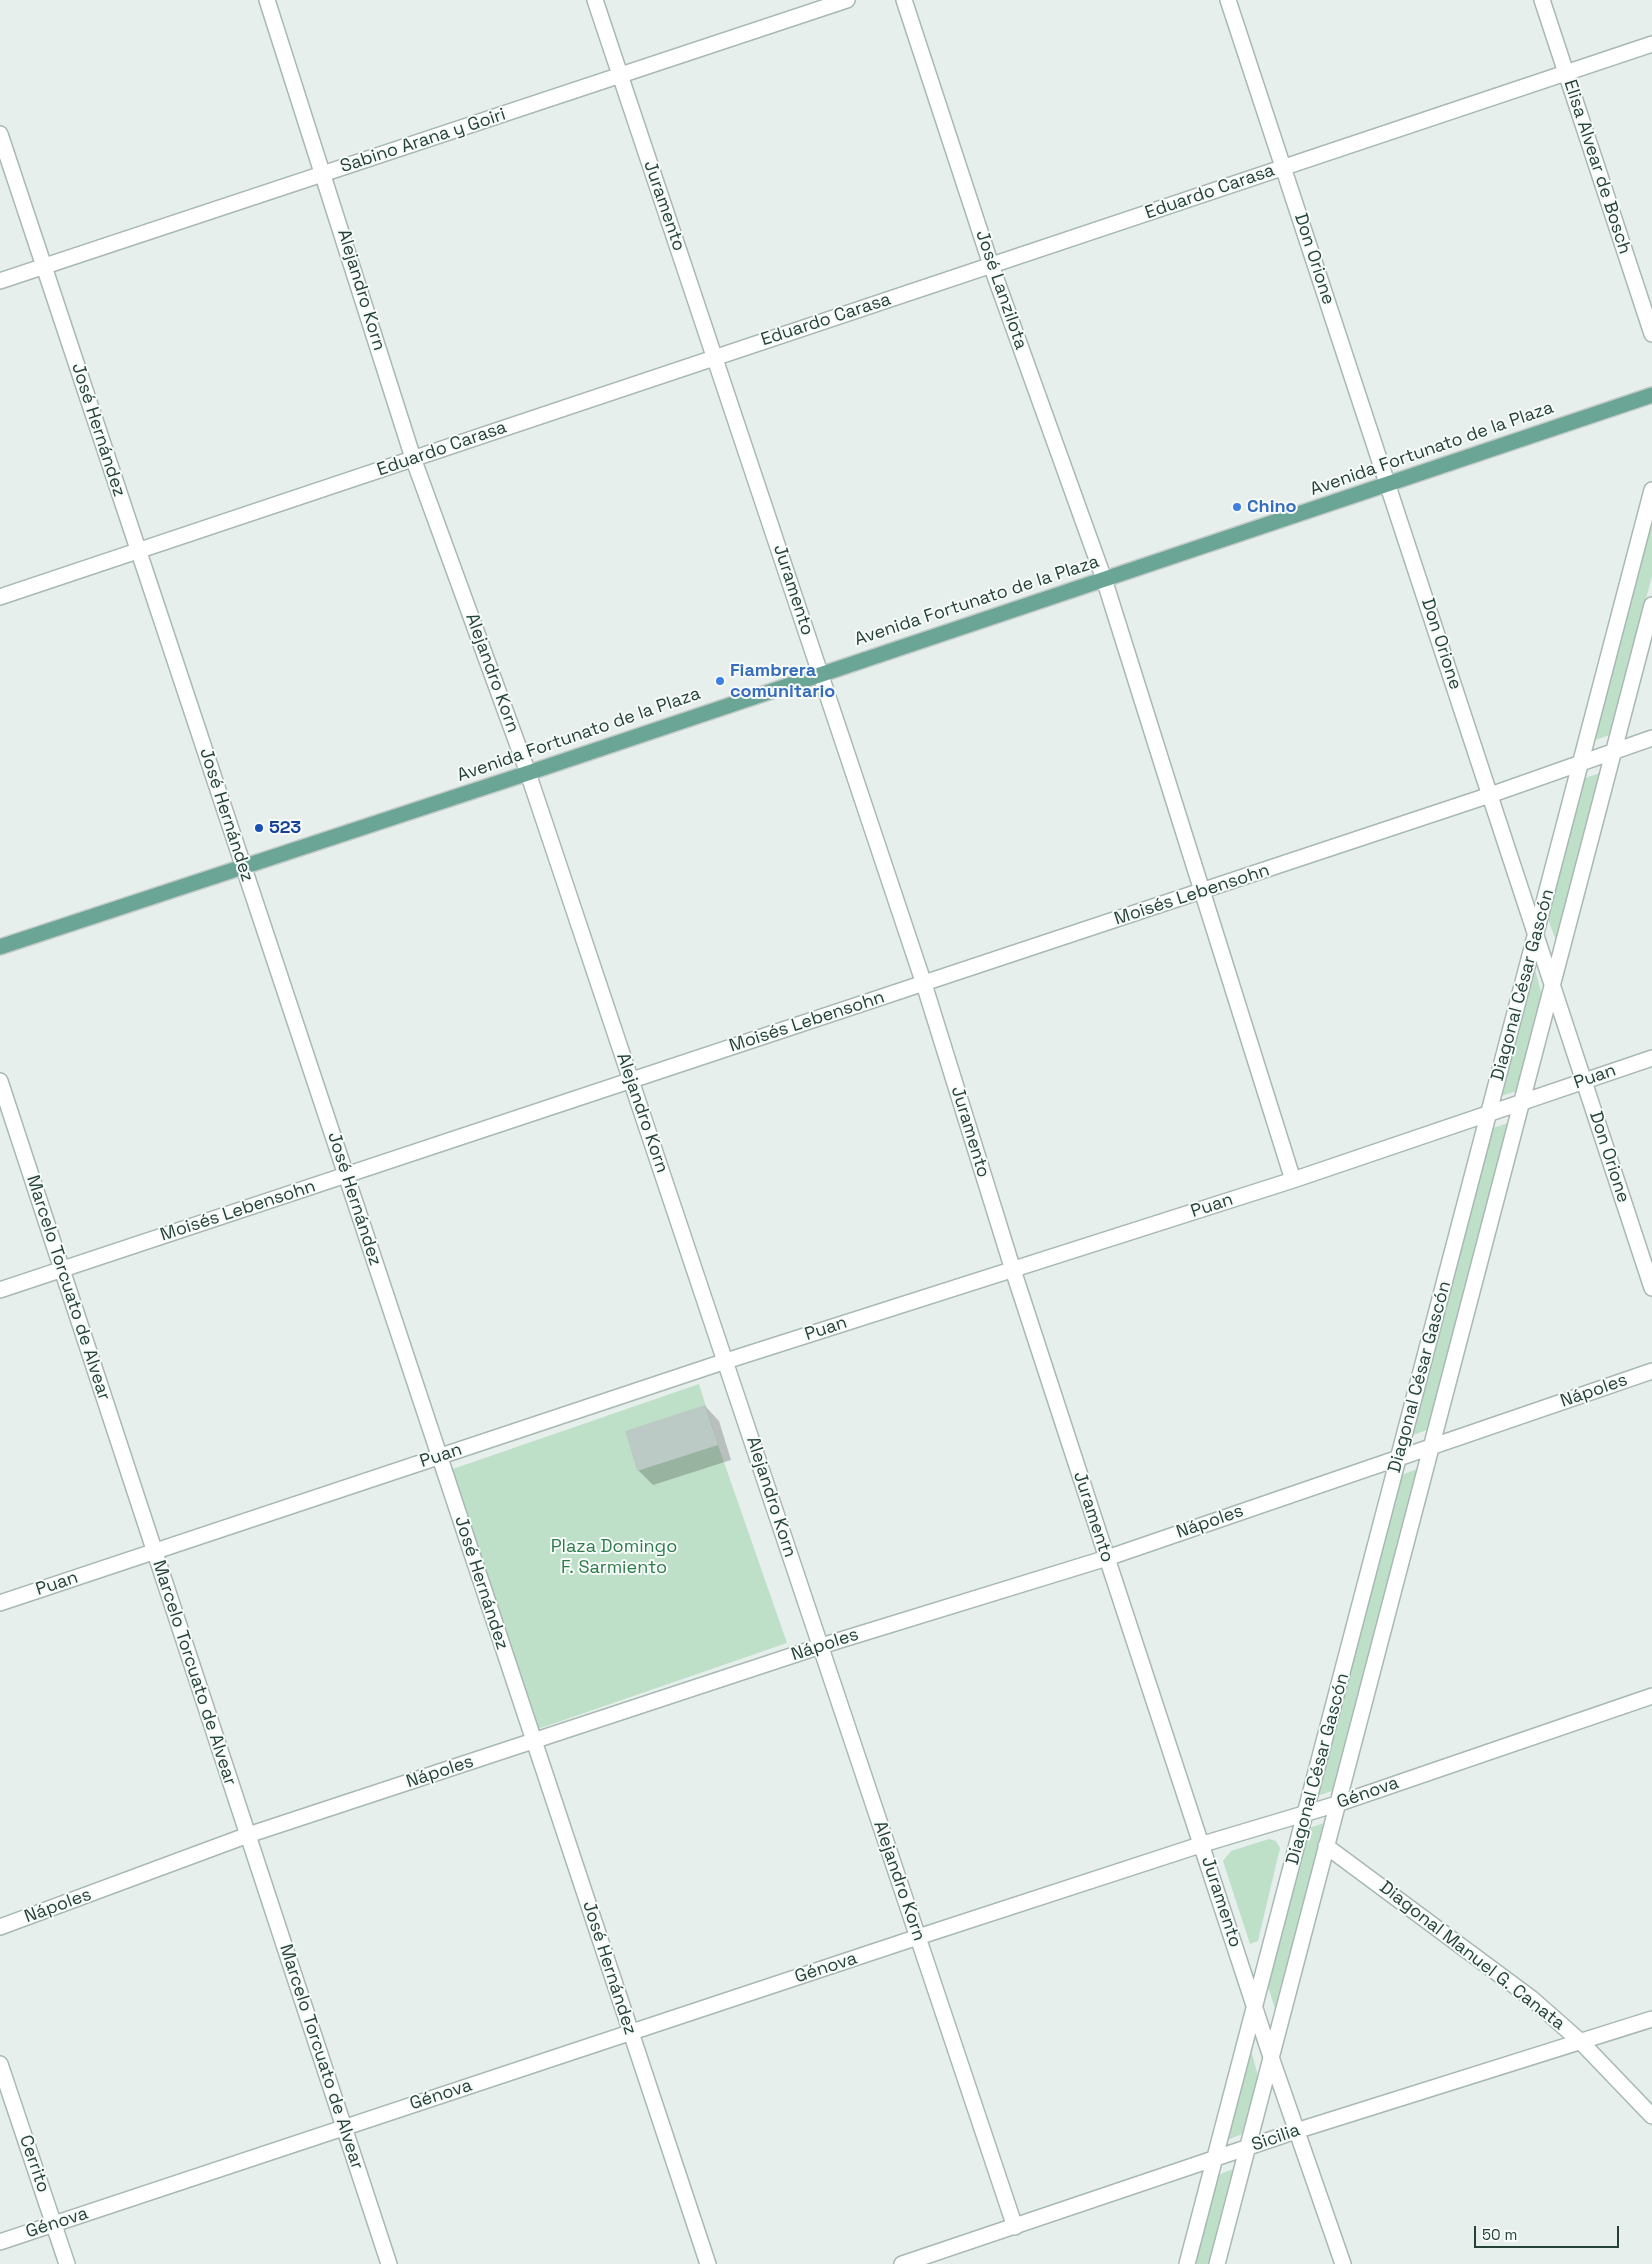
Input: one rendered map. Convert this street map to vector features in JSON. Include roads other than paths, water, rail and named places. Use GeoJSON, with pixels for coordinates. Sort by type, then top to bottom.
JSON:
{"type":"FeatureCollection","features":[{"type":"Feature","properties":{"kind":"main road","name":"Avenida Fortunato de la Plaza"},"geometry":{"type":"LineString","coordinates":[[0,947],[1652,395]]}},
{"type":"Feature","properties":{"kind":"street","name":"Alejandro Korn"},"geometry":{"type":"LineString","coordinates":[[267,0],[413,458],[528,772],[1015,2227]]}},
{"type":"Feature","properties":{"kind":"street","name":"Juramento"},"geometry":{"type":"LineString","coordinates":[[595,0],[924,984],[1013,1270],[1107,1558],[1203,1844],[1271,2057],[1343,2264]]}},
{"type":"Feature","properties":{"kind":"street","name":"Sabino Arana y Goiri"},"geometry":{"type":"LineString","coordinates":[[0,281],[847,0]]}},
{"type":"Feature","properties":{"kind":"street","name":"José Lanzilota"},"geometry":{"type":"LineString","coordinates":[[904,0],[991,265],[1104,579],[1204,891],[1293,1180]]}},
{"type":"Feature","properties":{"kind":"street","name":"Don Orione"},"geometry":{"type":"LineString","coordinates":[[1228,0],[1652,1288]]}},
{"type":"Feature","properties":{"kind":"street","name":"Elisa Alvear de Bosch"},"geometry":{"type":"LineString","coordinates":[[1542,0],[1652,334]]}},
{"type":"Feature","properties":{"kind":"street","name":"Eduardo Carasa"},"geometry":{"type":"LineString","coordinates":[[0,597],[1652,44]]}},
{"type":"Feature","properties":{"kind":"street","name":"José Hernández"},"geometry":{"type":"LineString","coordinates":[[0,134],[708,2264]]}},
{"type":"Feature","properties":{"kind":"street","name":"Diagonal César Gascón"},"geometry":{"type":"LineString","coordinates":[[1187,2264],[1652,490]]}},
{"type":"Feature","properties":{"kind":"street","name":"Diagonal César Gascón"},"geometry":{"type":"LineString","coordinates":[[1217,2264],[1652,605]]}},
{"type":"Feature","properties":{"kind":"street","name":"Moisés Lebensohn"},"geometry":{"type":"LineString","coordinates":[[0,1290],[1204,891],[1490,795],[1652,738]]}},
{"type":"Feature","properties":{"kind":"street","name":"Puan"},"geometry":{"type":"LineString","coordinates":[[0,1604],[726,1361],[1293,1180],[1652,1058]]}},
{"type":"Feature","properties":{"kind":"street","name":"Marcelo Torcuato de Alvear"},"geometry":{"type":"LineString","coordinates":[[0,1081],[389,2264]]}},
{"type":"Feature","properties":{"kind":"street","name":"Nápoles"},"geometry":{"type":"LineString","coordinates":[[0,1927],[248,1835],[821,1646],[1107,1558],[1652,1371]]}},
{"type":"Feature","properties":{"kind":"street","name":"Génova"},"geometry":{"type":"LineString","coordinates":[[0,2242],[918,1937],[1203,1844],[1337,1804],[1652,1696]]}},
{"type":"Feature","properties":{"kind":"street","name":"Diagonal Manuel G. Canata"},"geometry":{"type":"LineString","coordinates":[[1326,1846],[1507,1978],[1581,2042],[1652,2116]]}},
{"type":"Feature","properties":{"kind":"street","name":"Sicilia"},"geometry":{"type":"LineString","coordinates":[[902,2264],[1296,2131],[1652,2019]]}},
{"type":"Feature","properties":{"kind":"street","name":"Cerrito"},"geometry":{"type":"LineString","coordinates":[[0,2064],[67,2264]]}},
{"type":"Feature","properties":{"kind":"place","name":"Chino"},"geometry":{"type":"Point","coordinates":[1237,507]}},
{"type":"Feature","properties":{"kind":"place","name":"Fiambrera comunitario"},"geometry":{"type":"Point","coordinates":[720,681]}},
{"type":"Feature","properties":{"kind":"place","name":"523"},"geometry":{"type":"Point","coordinates":[259,828]}},
{"type":"Feature","properties":{"kind":"park label","name":"Plaza Domingo F. Sarmiento"},"geometry":{"type":"Point","coordinates":[614,1557]}}]}
